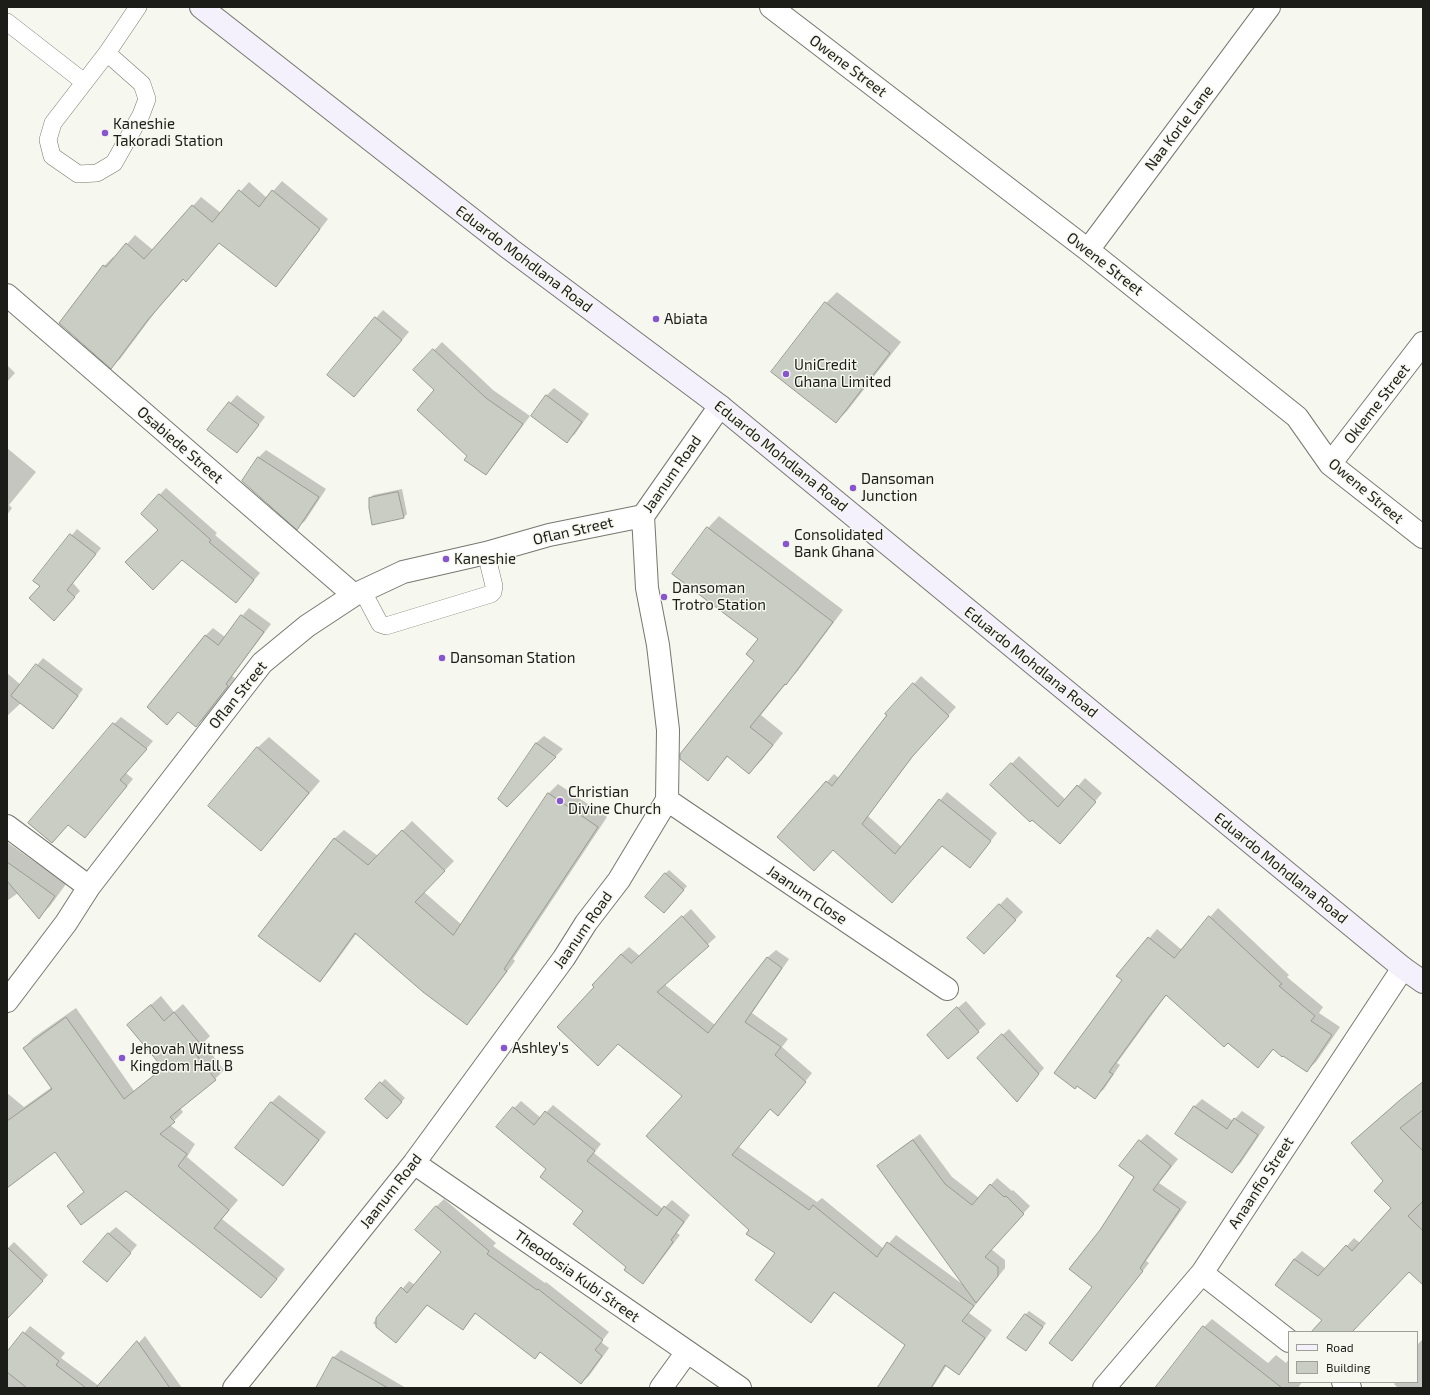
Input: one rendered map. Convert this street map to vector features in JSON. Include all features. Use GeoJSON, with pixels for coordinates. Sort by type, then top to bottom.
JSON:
{"type":"FeatureCollection","features":[{"type":"Feature","properties":{"kind":"main road","name":"Eduardo Mohdlana Road"},"geometry":{"type":"LineString","coordinates":[[201,7],[510,249],[720,406],[1403,968],[1423,982]]}},
{"type":"Feature","properties":{"kind":"street","name":"Owene Street"},"geometry":{"type":"LineString","coordinates":[[771,7],[1088,250],[1296,417],[1330,464],[1423,537]]}},
{"type":"Feature","properties":{"kind":"street","name":"Naa Korle Lane"},"geometry":{"type":"LineString","coordinates":[[1088,250],[1270,7]]}},
{"type":"Feature","properties":{"kind":"street","name":"Osabiede Street"},"geometry":{"type":"LineString","coordinates":[[7,295],[358,594]]}},
{"type":"Feature","properties":{"kind":"street","name":"Okleme Street"},"geometry":{"type":"LineString","coordinates":[[1330,464],[1423,343]]}},
{"type":"Feature","properties":{"kind":"street","name":"Jaanum Road"},"geometry":{"type":"LineString","coordinates":[[234,1388],[414,1163],[564,958],[586,923],[619,880],[667,800],[668,730],[658,645],[647,588],[642,516],[720,406]]}},
{"type":"Feature","properties":{"kind":"street","name":"Oflan Street"},"geometry":{"type":"LineString","coordinates":[[7,1001],[66,923],[89,887],[262,663],[307,626],[358,594],[403,572],[486,553],[549,535],[642,516]]}},
{"type":"Feature","properties":{"kind":"street","name":"Jaanum Close"},"geometry":{"type":"LineString","coordinates":[[667,800],[947,990]]}},
{"type":"Feature","properties":{"kind":"street"},"geometry":{"type":"LineString","coordinates":[[7,826],[89,887]]}},
{"type":"Feature","properties":{"kind":"street","name":"Anaanfio Street"},"geometry":{"type":"LineString","coordinates":[[1104,1388],[1202,1273],[1403,968]]}},
{"type":"Feature","properties":{"kind":"street","name":"Theodosia Kubi Street"},"geometry":{"type":"LineString","coordinates":[[414,1163],[740,1388]]}},
{"type":"Feature","properties":{"kind":"street"},"geometry":{"type":"LineString","coordinates":[[1202,1273],[1288,1340]]}},
{"type":"Feature","properties":{"kind":"street"},"geometry":{"type":"LineString","coordinates":[[661,1388],[687,1352]]}},
{"type":"Feature","properties":{"kind":"lane"},"geometry":{"type":"LineString","coordinates":[[107,53],[142,84],[147,99],[141,115],[114,164],[96,174],[78,174],[52,156],[48,140],[53,123],[107,53],[138,7]]}},
{"type":"Feature","properties":{"kind":"lane"},"geometry":{"type":"LineString","coordinates":[[7,22],[84,82]]}},
{"type":"Feature","properties":{"kind":"lane"},"geometry":{"type":"LineString","coordinates":[[358,594],[380,624],[386,626],[491,594],[494,586],[486,553]]}},
{"type":"Feature","properties":{"kind":"building"},"geometry":{"type":"Polygon","coordinates":[[[239,190],[259,207],[272,190],[320,229],[276,287],[219,243],[186,282],[183,279],[147,321],[111,369],[59,323],[103,265],[106,267],[126,243],[144,259],[192,205],[212,222],[239,190]]]}},
{"type":"Feature","properties":{"kind":"building"},"geometry":{"type":"Polygon","coordinates":[[[825,302],[890,353],[836,423],[771,372],[825,302]]]}},
{"type":"Feature","properties":{"kind":"building"},"geometry":{"type":"Polygon","coordinates":[[[375,317],[402,340],[354,397],[327,375],[375,317]]]}},
{"type":"Feature","properties":{"kind":"building"},"geometry":{"type":"Polygon","coordinates":[[[433,349],[486,398],[523,424],[486,475],[464,460],[467,456],[417,410],[434,390],[413,370],[433,349]]]}},
{"type":"Feature","properties":{"kind":"building"},"geometry":{"type":"Polygon","coordinates":[[[546,395],[582,422],[567,443],[531,416],[546,395]]]}},
{"type":"Feature","properties":{"kind":"building"},"geometry":{"type":"Polygon","coordinates":[[[229,402],[259,425],[237,453],[207,430],[229,402]]]}},
{"type":"Feature","properties":{"kind":"building"},"geometry":{"type":"Polygon","coordinates":[[[258,457],[319,497],[297,530],[242,481],[258,457]]]}},
{"type":"Feature","properties":{"kind":"building"},"geometry":{"type":"Polygon","coordinates":[[[398,492],[404,518],[372,525],[369,498],[398,492]]]}},
{"type":"Feature","properties":{"kind":"building"},"geometry":{"type":"Polygon","coordinates":[[[159,494],[211,540],[209,542],[254,580],[236,603],[182,560],[153,590],[125,562],[158,530],[141,514],[159,494]]]}},
{"type":"Feature","properties":{"kind":"building"},"geometry":{"type":"Polygon","coordinates":[[[707,527],[833,622],[786,685],[785,684],[750,727],[773,745],[749,774],[727,756],[708,781],[680,759],[680,754],[754,661],[746,654],[758,639],[672,574],[707,527]]]}},
{"type":"Feature","properties":{"kind":"building"},"geometry":{"type":"Polygon","coordinates":[[[70,534],[96,554],[67,590],[75,597],[54,621],[29,598],[40,586],[33,581],[70,534]]]}},
{"type":"Feature","properties":{"kind":"building"},"geometry":{"type":"Polygon","coordinates":[[[241,615],[264,632],[226,684],[228,686],[196,727],[178,712],[167,725],[147,707],[205,635],[218,645],[241,615]]]}},
{"type":"Feature","properties":{"kind":"building"},"geometry":{"type":"Polygon","coordinates":[[[36,664],[78,696],[53,729],[11,696],[36,664]]]}},
{"type":"Feature","properties":{"kind":"building"},"geometry":{"type":"Polygon","coordinates":[[[913,683],[949,716],[912,757],[862,824],[895,854],[939,799],[991,841],[970,868],[942,846],[892,903],[833,850],[814,871],[777,837],[826,781],[832,786],[887,715],[885,714],[913,683]]]}},
{"type":"Feature","properties":{"kind":"building"},"geometry":{"type":"Polygon","coordinates":[[[113,723],[147,749],[120,780],[127,786],[85,838],[68,825],[52,843],[28,823],[113,723]]]}},
{"type":"Feature","properties":{"kind":"building"},"geometry":{"type":"Polygon","coordinates":[[[536,743],[556,757],[507,807],[498,799],[536,743]]]}},
{"type":"Feature","properties":{"kind":"building"},"geometry":{"type":"Polygon","coordinates":[[[257,747],[309,793],[261,851],[208,806],[257,747]]]}},
{"type":"Feature","properties":{"kind":"building"},"geometry":{"type":"Polygon","coordinates":[[[1011,763],[1058,807],[1077,785],[1096,802],[1060,844],[1032,820],[1030,822],[990,785],[1011,763]]]}},
{"type":"Feature","properties":{"kind":"building"},"geometry":{"type":"Polygon","coordinates":[[[548,793],[598,827],[504,969],[507,971],[467,1025],[423,992],[355,933],[320,982],[258,936],[334,838],[368,865],[402,830],[445,871],[415,902],[453,935],[548,793]]]}},
{"type":"Feature","properties":{"kind":"building"},"geometry":{"type":"Polygon","coordinates":[[[7,862],[55,896],[39,919],[7,881],[7,862]]]}},
{"type":"Feature","properties":{"kind":"building"},"geometry":{"type":"Polygon","coordinates":[[[665,873],[684,890],[664,913],[645,897],[665,873]]]}},
{"type":"Feature","properties":{"kind":"building"},"geometry":{"type":"Polygon","coordinates":[[[999,904],[1016,920],[984,954],[967,938],[999,904]]]}},
{"type":"Feature","properties":{"kind":"building"},"geometry":{"type":"Polygon","coordinates":[[[682,916],[709,946],[657,992],[708,1033],[767,957],[782,968],[745,1022],[781,1047],[775,1055],[806,1082],[778,1116],[770,1109],[732,1155],[809,1210],[813,1205],[877,1257],[887,1242],[974,1306],[962,1321],[985,1338],[959,1375],[945,1365],[931,1388],[877,1388],[905,1345],[834,1292],[811,1323],[755,1280],[775,1253],[746,1234],[749,1230],[646,1136],[682,1096],[618,1044],[598,1066],[557,1027],[594,987],[592,985],[621,954],[631,963],[682,916]]]}},
{"type":"Feature","properties":{"kind":"building"},"geometry":{"type":"Polygon","coordinates":[[[1209,916],[1282,984],[1279,986],[1315,1016],[1311,1021],[1332,1035],[1307,1072],[1283,1056],[1282,1057],[1273,1049],[1258,1068],[1228,1043],[1224,1047],[1166,995],[1109,1072],[1113,1074],[1095,1099],[1077,1086],[1075,1089],[1054,1073],[1122,980],[1116,976],[1148,937],[1174,958],[1209,916]]]}},
{"type":"Feature","properties":{"kind":"building"},"geometry":{"type":"Polygon","coordinates":[[[151,1005],[164,1021],[174,1012],[202,1046],[194,1052],[216,1080],[170,1117],[175,1122],[160,1134],[187,1154],[178,1166],[229,1210],[214,1228],[277,1279],[261,1298],[126,1191],[81,1225],[67,1206],[84,1192],[55,1152],[7,1188],[7,1121],[52,1089],[23,1048],[66,1017],[124,1099],[163,1068],[127,1025],[151,1005]]]}},
{"type":"Feature","properties":{"kind":"building"},"geometry":{"type":"Polygon","coordinates":[[[957,1007],[979,1032],[948,1059],[927,1035],[957,1007]]]}},
{"type":"Feature","properties":{"kind":"building"},"geometry":{"type":"Polygon","coordinates":[[[1002,1034],[1039,1074],[1017,1102],[977,1058],[1002,1034]]]}},
{"type":"Feature","properties":{"kind":"building"},"geometry":{"type":"Polygon","coordinates":[[[380,1082],[402,1102],[387,1119],[365,1099],[380,1082]]]}},
{"type":"Feature","properties":{"kind":"building"},"geometry":{"type":"Polygon","coordinates":[[[1423,1082],[1423,1110],[1400,1128],[1423,1151],[1423,1201],[1408,1216],[1423,1231],[1423,1285],[1409,1272],[1353,1331],[1312,1331],[1322,1320],[1275,1285],[1294,1259],[1318,1276],[1346,1245],[1352,1251],[1391,1208],[1374,1191],[1383,1181],[1351,1143],[1423,1082]]]}},
{"type":"Feature","properties":{"kind":"building"},"geometry":{"type":"Polygon","coordinates":[[[271,1102],[319,1140],[283,1186],[235,1148],[271,1102]]]}},
{"type":"Feature","properties":{"kind":"building"},"geometry":{"type":"Polygon","coordinates":[[[1194,1106],[1227,1129],[1234,1118],[1258,1135],[1232,1173],[1175,1134],[1194,1106]]]}},
{"type":"Feature","properties":{"kind":"building"},"geometry":{"type":"Polygon","coordinates":[[[513,1107],[534,1125],[545,1111],[595,1151],[587,1161],[657,1216],[664,1206],[684,1222],[671,1240],[673,1242],[643,1284],[624,1270],[626,1267],[573,1224],[583,1211],[540,1177],[546,1169],[496,1127],[513,1107]]]}},
{"type":"Feature","properties":{"kind":"building"},"geometry":{"type":"Polygon","coordinates":[[[913,1140],[945,1184],[972,1205],[990,1184],[1004,1197],[1006,1196],[1024,1214],[985,1257],[998,1267],[998,1276],[976,1303],[877,1166],[913,1140]]]}},
{"type":"Feature","properties":{"kind":"building"},"geometry":{"type":"Polygon","coordinates":[[[1139,1140],[1171,1166],[1153,1190],[1180,1209],[1140,1268],[1143,1271],[1072,1361],[1049,1343],[1092,1287],[1069,1269],[1100,1230],[1134,1177],[1119,1166],[1139,1140]]]}},
{"type":"Feature","properties":{"kind":"building"},"geometry":{"type":"Polygon","coordinates":[[[436,1206],[489,1251],[487,1254],[537,1290],[538,1289],[603,1340],[595,1350],[602,1356],[581,1384],[540,1352],[535,1359],[475,1313],[463,1330],[427,1305],[396,1343],[376,1327],[376,1318],[401,1287],[407,1293],[441,1252],[415,1230],[436,1206]]]}},
{"type":"Feature","properties":{"kind":"building"},"geometry":{"type":"Polygon","coordinates":[[[108,1233],[131,1253],[107,1282],[83,1262],[108,1233]]]}},
{"type":"Feature","properties":{"kind":"building"},"geometry":{"type":"Polygon","coordinates":[[[7,1247],[43,1281],[7,1319],[7,1247]]]}},
{"type":"Feature","properties":{"kind":"building"},"geometry":{"type":"Polygon","coordinates":[[[1025,1314],[1043,1327],[1026,1351],[1007,1338],[1025,1314]]]}},
{"type":"Feature","properties":{"kind":"building"},"geometry":{"type":"Polygon","coordinates":[[[1203,1326],[1282,1388],[1155,1388],[1203,1326]]]}},
{"type":"Feature","properties":{"kind":"building"},"geometry":{"type":"Polygon","coordinates":[[[23,1332],[59,1361],[56,1365],[86,1388],[27,1388],[7,1372],[7,1352],[23,1332]]]}},
{"type":"Feature","properties":{"kind":"building"},"geometry":{"type":"Polygon","coordinates":[[[137,1341],[170,1388],[96,1388],[137,1341]]]}},
{"type":"Feature","properties":{"kind":"building"},"geometry":{"type":"Polygon","coordinates":[[[333,1357],[388,1388],[316,1388],[333,1357]]]}},
{"type":"Feature","properties":{"kind":"place","name":"Kaneshie Takoradi Station"},"geometry":{"type":"Point","coordinates":[105,133]}},
{"type":"Feature","properties":{"kind":"place","name":"Abiata"},"geometry":{"type":"Point","coordinates":[656,319]}},
{"type":"Feature","properties":{"kind":"place","name":"UniCredit Ghana Limited"},"geometry":{"type":"Point","coordinates":[786,374]}},
{"type":"Feature","properties":{"kind":"place","name":"Dansoman Junction"},"geometry":{"type":"Point","coordinates":[853,488]}},
{"type":"Feature","properties":{"kind":"place","name":"Consolidated Bank Ghana"},"geometry":{"type":"Point","coordinates":[786,544]}},
{"type":"Feature","properties":{"kind":"place","name":"Kaneshie"},"geometry":{"type":"Point","coordinates":[446,559]}},
{"type":"Feature","properties":{"kind":"place","name":"Dansoman Trotro Station"},"geometry":{"type":"Point","coordinates":[664,597]}},
{"type":"Feature","properties":{"kind":"place","name":"Dansoman Station"},"geometry":{"type":"Point","coordinates":[442,658]}},
{"type":"Feature","properties":{"kind":"place","name":"Christian Divine Church"},"geometry":{"type":"Point","coordinates":[560,801]}},
{"type":"Feature","properties":{"kind":"place","name":"Ashley's"},"geometry":{"type":"Point","coordinates":[504,1048]}},
{"type":"Feature","properties":{"kind":"place","name":"Jehovah Witness Kingdom Hall B"},"geometry":{"type":"Point","coordinates":[122,1058]}}]}
